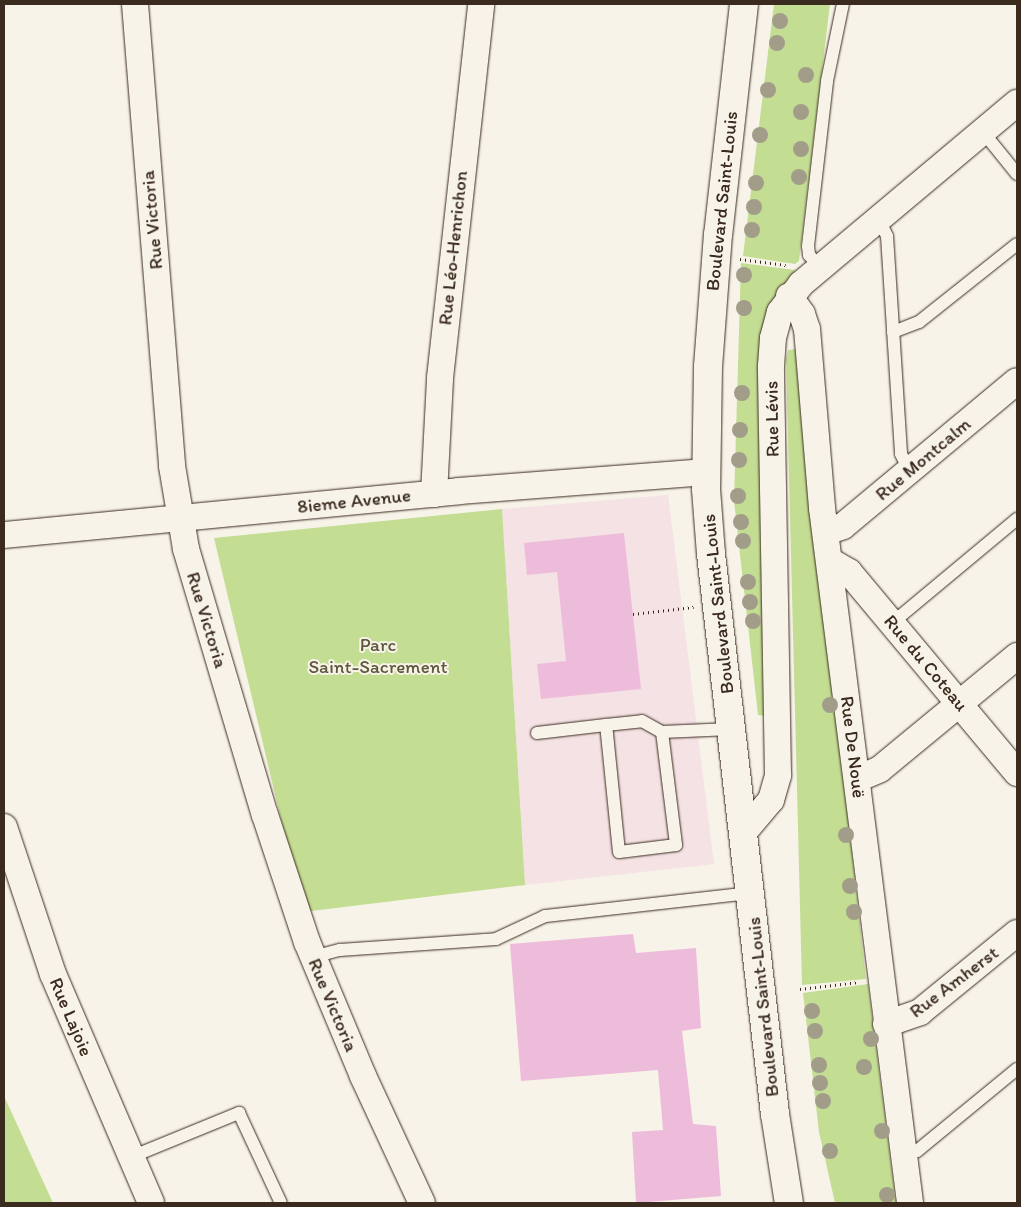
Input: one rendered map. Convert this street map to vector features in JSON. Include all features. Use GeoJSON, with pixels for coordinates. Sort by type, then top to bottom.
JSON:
{"type":"FeatureCollection","features":[{"type":"Feature","properties":{"kind":"street","name":"Rue Victoria"},"geometry":{"type":"LineString","coordinates":[[135,4],[172,466],[179,518],[188,559],[265,816],[313,958],[422,1203]]}},
{"type":"Feature","properties":{"kind":"street","name":"Rue Léo-Henrichon"},"geometry":{"type":"LineString","coordinates":[[434,494],[440,378],[481,4]]}},
{"type":"Feature","properties":{"kind":"street","name":"Boulevard Saint-Louis"},"geometry":{"type":"LineString","coordinates":[[744,4],[718,234],[709,359],[706,472],[709,538],[775,1114],[789,1203]]}},
{"type":"Feature","properties":{"kind":"street","name":"Rue Lévis"},"geometry":{"type":"LineString","coordinates":[[744,833],[771,800],[778,776],[771,366],[776,325],[789,296],[1017,103]]}},
{"type":"Feature","properties":{"kind":"street","name":"Rue De Nouë"},"geometry":{"type":"LineString","coordinates":[[789,296],[802,314],[807,329],[826,532],[886,1024],[910,1203]]}},
{"type":"Feature","properties":{"kind":"street","name":"Rue Montcalm"},"geometry":{"type":"LineString","coordinates":[[826,532],[842,526],[1017,381]]}},
{"type":"Feature","properties":{"kind":"street","name":"8ieme Avenue"},"geometry":{"type":"LineString","coordinates":[[4,535],[434,494],[706,472]]}},
{"type":"Feature","properties":{"kind":"street","name":"Rue du Coteau"},"geometry":{"type":"LineString","coordinates":[[830,561],[848,572],[1017,773]]}},
{"type":"Feature","properties":{"kind":"street"},"geometry":{"type":"LineString","coordinates":[[857,779],[875,773],[1017,656]]}},
{"type":"Feature","properties":{"kind":"street","name":"Rue Lajoie"},"geometry":{"type":"LineString","coordinates":[[4,827],[53,974],[151,1203]]}},
{"type":"Feature","properties":{"kind":"street","name":"Rue Amherst"},"geometry":{"type":"LineString","coordinates":[[886,1024],[920,1012],[1017,933]]}},
{"type":"Feature","properties":{"kind":"lane"},"geometry":{"type":"LineString","coordinates":[[820,268],[809,255],[808,246],[824,100],[843,4]]}},
{"type":"Feature","properties":{"kind":"lane"},"geometry":{"type":"LineString","coordinates":[[982,132],[1017,174]]}},
{"type":"Feature","properties":{"kind":"lane"},"geometry":{"type":"LineString","coordinates":[[879,219],[887,236],[902,454],[909,470]]}},
{"type":"Feature","properties":{"kind":"lane"},"geometry":{"type":"LineString","coordinates":[[893,332],[919,322],[1017,244]]}},
{"type":"Feature","properties":{"kind":"lane"},"geometry":{"type":"LineString","coordinates":[[892,623],[1017,519]]}},
{"type":"Feature","properties":{"kind":"lane"},"geometry":{"type":"LineString","coordinates":[[537,733],[642,721],[662,732],[731,729]]}},
{"type":"Feature","properties":{"kind":"lane"},"geometry":{"type":"LineString","coordinates":[[606,725],[619,852],[676,845],[662,732]]}},
{"type":"Feature","properties":{"kind":"lane"},"geometry":{"type":"LineString","coordinates":[[313,958],[340,950],[496,939],[545,916],[750,893]]}},
{"type":"Feature","properties":{"kind":"lane"},"geometry":{"type":"LineString","coordinates":[[904,1156],[917,1151],[1017,1069]]}},
{"type":"Feature","properties":{"kind":"lane"},"geometry":{"type":"LineString","coordinates":[[131,1158],[239,1114],[281,1203]]}},
{"type":"Feature","properties":{"kind":"path"},"geometry":{"type":"LineString","coordinates":[[742,260],[780,264]]}},
{"type":"Feature","properties":{"kind":"path"},"geometry":{"type":"LineString","coordinates":[[633,614],[690,608]]}},
{"type":"Feature","properties":{"kind":"path"},"geometry":{"type":"LineString","coordinates":[[800,989],[856,982]]}},
{"type":"Feature","properties":{"kind":"shaded area"},"geometry":{"type":"Polygon","coordinates":[[[668,495],[714,864],[525,885],[502,509],[668,495]]]}},
{"type":"Feature","properties":{"kind":"green space"},"geometry":{"type":"Polygon","coordinates":[[[774,4],[830,4],[799,261],[795,264],[743,256],[774,4]]]}},
{"type":"Feature","properties":{"kind":"green space"},"geometry":{"type":"Polygon","coordinates":[[[741,263],[795,270],[770,306],[760,337],[765,716],[758,715],[734,501],[741,263]]]}},
{"type":"Feature","properties":{"kind":"green space"},"geometry":{"type":"Polygon","coordinates":[[[796,349],[866,979],[802,985],[786,359],[788,350],[796,349]]]}},
{"type":"Feature","properties":{"kind":"green space","name":"Parc Saint-Sacrement"},"geometry":{"type":"Polygon","coordinates":[[[502,509],[525,885],[303,912],[214,538],[502,509]]]}},
{"type":"Feature","properties":{"kind":"green space"},"geometry":{"type":"Polygon","coordinates":[[[868,984],[896,1203],[835,1203],[819,1132],[803,993],[868,984]]]}},
{"type":"Feature","properties":{"kind":"green space"},"geometry":{"type":"Polygon","coordinates":[[[4,1096],[53,1203],[4,1203],[4,1096]]]}},
{"type":"Feature","properties":{"kind":"building"},"geometry":{"type":"Polygon","coordinates":[[[624,533],[641,689],[541,699],[537,664],[566,661],[557,572],[527,575],[524,543],[624,533]]]}},
{"type":"Feature","properties":{"kind":"building"},"geometry":{"type":"Polygon","coordinates":[[[633,934],[636,953],[696,948],[701,1028],[682,1031],[693,1124],[716,1126],[721,1196],[636,1203],[632,1132],[663,1130],[658,1070],[521,1081],[510,944],[633,934]]]}}]}
